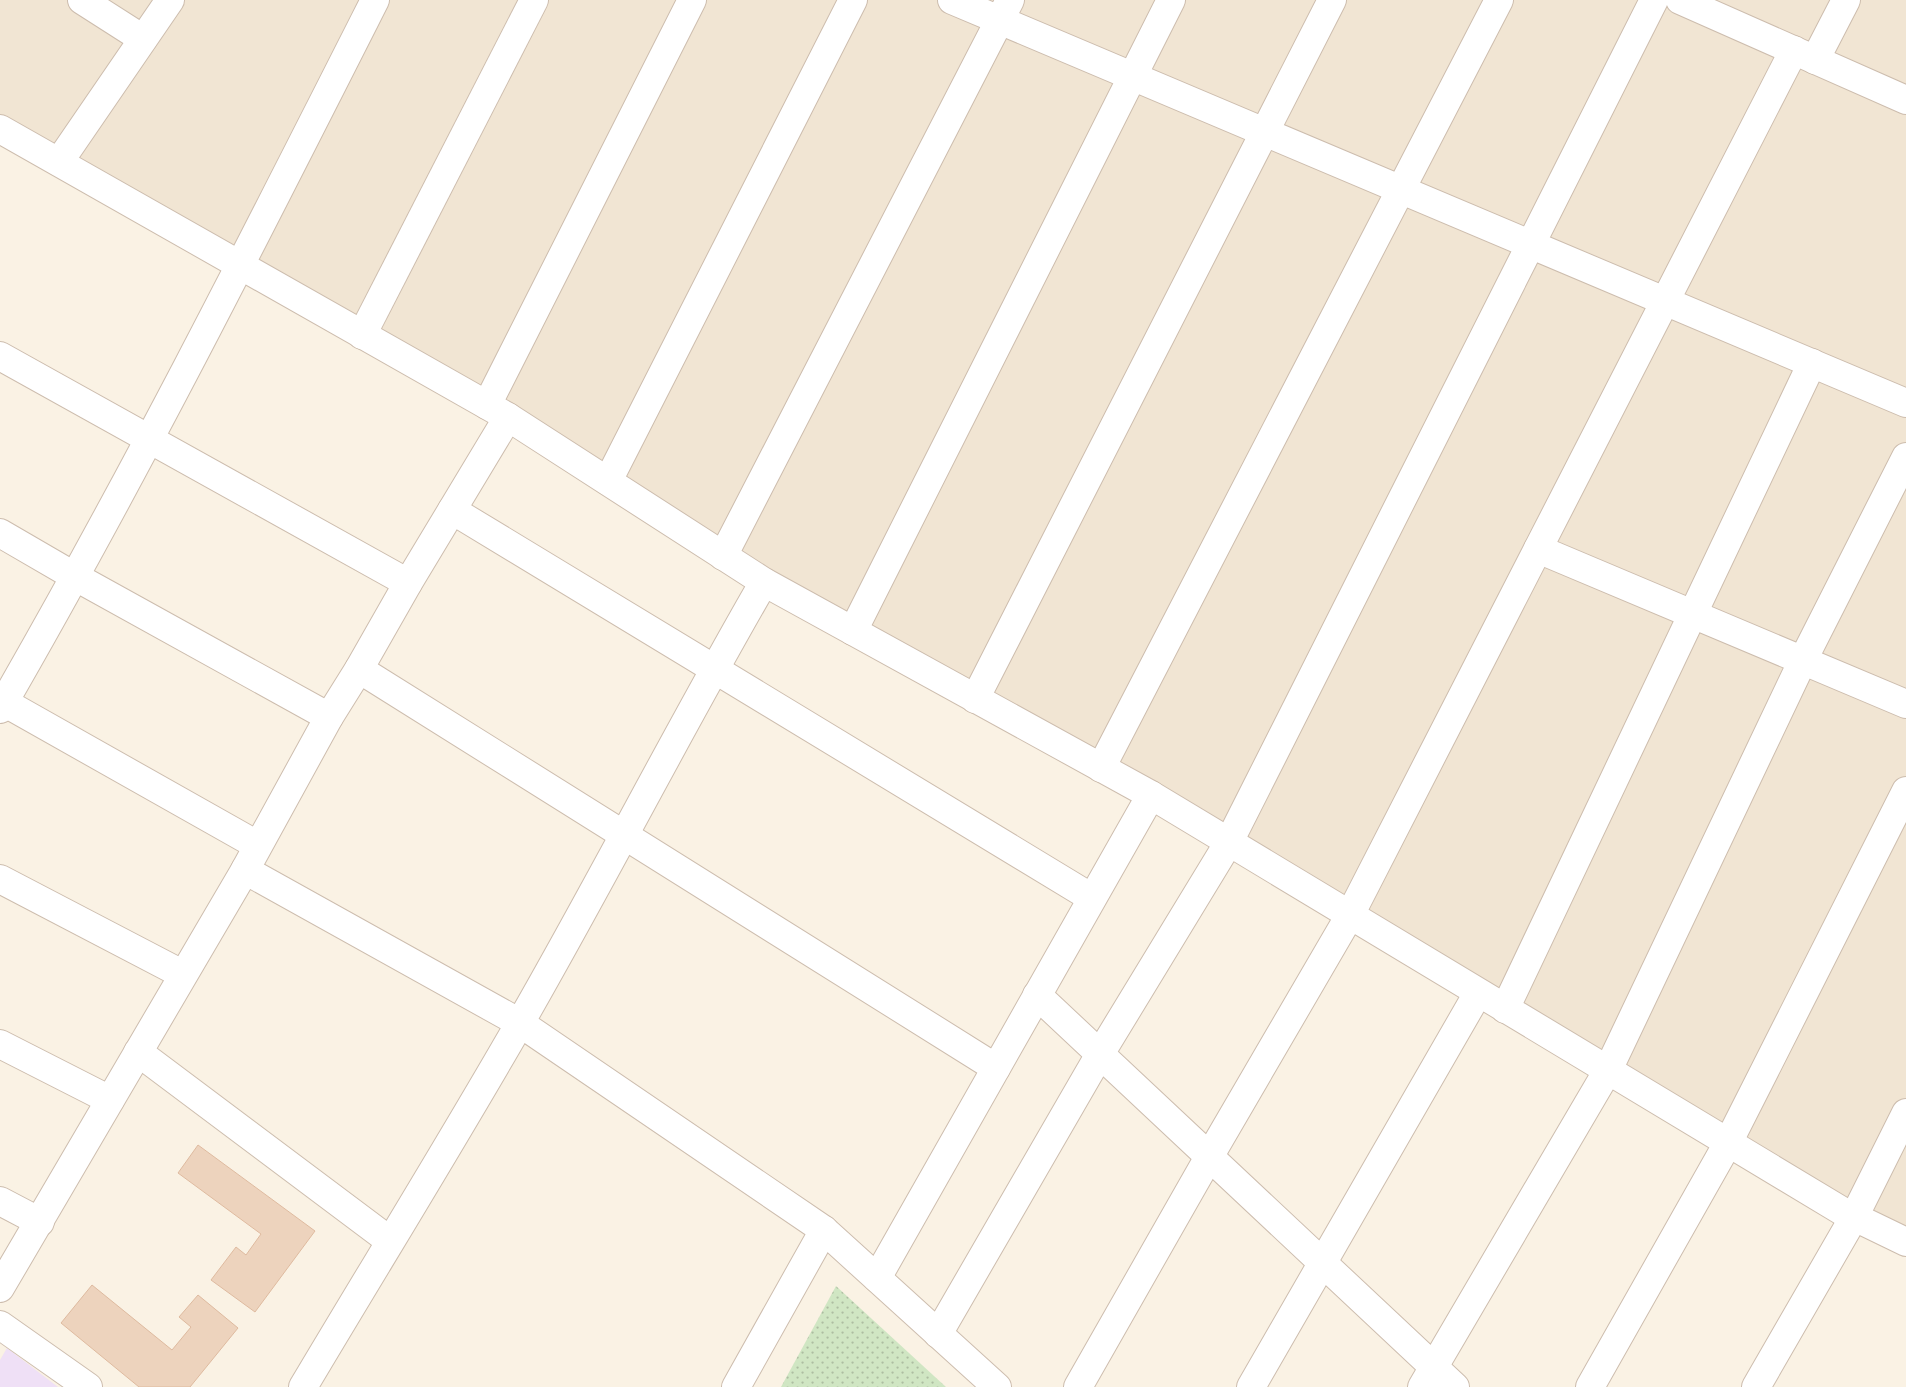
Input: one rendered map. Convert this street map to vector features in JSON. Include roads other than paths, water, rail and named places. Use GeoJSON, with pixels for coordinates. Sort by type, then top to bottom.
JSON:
{"type":"FeatureCollection","features":[{"type":"Feature","properties":{"kind":"street"},"geometry":{"type":"LineString","coordinates":[[82,0],[143,39]]}},
{"type":"Feature","properties":{"kind":"street"},"geometry":{"type":"LineString","coordinates":[[58,162],[170,0]]}},
{"type":"Feature","properties":{"kind":"street"},"geometry":{"type":"LineString","coordinates":[[257,846],[1,704],[150,440],[375,0]]}},
{"type":"Feature","properties":{"kind":"street"},"geometry":{"type":"LineString","coordinates":[[362,335],[534,0]]}},
{"type":"Feature","properties":{"kind":"street"},"geometry":{"type":"LineString","coordinates":[[0,1288],[40,1222],[182,974],[245,870],[328,717],[359,669],[452,510],[692,0]]}},
{"type":"Feature","properties":{"kind":"street"},"geometry":{"type":"LineString","coordinates":[[608,481],[853,0]]}},
{"type":"Feature","properties":{"kind":"street"},"geometry":{"type":"LineString","coordinates":[[952,0],[1005,10],[1133,76],[1906,403]]}},
{"type":"Feature","properties":{"kind":"street"},"geometry":{"type":"LineString","coordinates":[[853,631],[1172,0]]}},
{"type":"Feature","properties":{"kind":"street"},"geometry":{"type":"LineString","coordinates":[[975,699],[1332,0]]}},
{"type":"Feature","properties":{"kind":"street"},"geometry":{"type":"LineString","coordinates":[[1101,768],[1499,0]]}},
{"type":"Feature","properties":{"kind":"street"},"geometry":{"type":"LineString","coordinates":[[938,1334],[1100,1054],[1229,842],[1654,0]]}},
{"type":"Feature","properties":{"kind":"street"},"geometry":{"type":"LineString","coordinates":[[1680,0],[1906,100]]}},
{"type":"Feature","properties":{"kind":"street"},"geometry":{"type":"LineString","coordinates":[[1078,1387],[1350,915],[1665,302],[1804,55],[1846,0]]}},
{"type":"Feature","properties":{"kind":"street"},"geometry":{"type":"LineString","coordinates":[[723,556],[1005,10]]}},
{"type":"Feature","properties":{"kind":"street"},"geometry":{"type":"LineString","coordinates":[[0,129],[498,411],[764,582],[1151,795],[1728,1143],[1854,1217],[1906,1242]]}},
{"type":"Feature","properties":{"kind":"street"},"geometry":{"type":"LineString","coordinates":[[0,356],[408,583]]}},
{"type":"Feature","properties":{"kind":"street"},"geometry":{"type":"LineString","coordinates":[[1505,1009],[1812,363]]}},
{"type":"Feature","properties":{"kind":"street"},"geometry":{"type":"LineString","coordinates":[[1428,1377],[1608,1070],[1803,660],[1906,457]]}},
{"type":"Feature","properties":{"kind":"street"},"geometry":{"type":"LineString","coordinates":[[452,510],[1092,898]]}},
{"type":"Feature","properties":{"kind":"street"},"geometry":{"type":"LineString","coordinates":[[0,533],[328,717]]}},
{"type":"Feature","properties":{"kind":"street"},"geometry":{"type":"LineString","coordinates":[[1538,549],[1906,704]]}},
{"type":"Feature","properties":{"kind":"street"},"geometry":{"type":"LineString","coordinates":[[302,1387],[520,1022],[714,669],[764,582]]}},
{"type":"Feature","properties":{"kind":"street"},"geometry":{"type":"LineString","coordinates":[[359,669],[996,1068]]}},
{"type":"Feature","properties":{"kind":"street"},"geometry":{"type":"LineString","coordinates":[[1590,1387],[1728,1143],[1906,791]]}},
{"type":"Feature","properties":{"kind":"street"},"geometry":{"type":"LineString","coordinates":[[877,1278],[1151,795]]}},
{"type":"Feature","properties":{"kind":"street"},"geometry":{"type":"LineString","coordinates":[[245,870],[520,1022],[824,1230],[997,1387]]}},
{"type":"Feature","properties":{"kind":"street"},"geometry":{"type":"LineString","coordinates":[[0,879],[182,974]]}},
{"type":"Feature","properties":{"kind":"street"},"geometry":{"type":"LineString","coordinates":[[1252,1387],[1478,993]]}},
{"type":"Feature","properties":{"kind":"street"},"geometry":{"type":"LineString","coordinates":[[1037,995],[1322,1263],[1428,1377],[1455,1387]]}},
{"type":"Feature","properties":{"kind":"street"},"geometry":{"type":"LineString","coordinates":[[0,1044],[110,1100]]}},
{"type":"Feature","properties":{"kind":"street"},"geometry":{"type":"LineString","coordinates":[[138,1052],[390,1241]]}},
{"type":"Feature","properties":{"kind":"street"},"geometry":{"type":"LineString","coordinates":[[1756,1387],[1854,1217],[1906,1112]]}},
{"type":"Feature","properties":{"kind":"street"},"geometry":{"type":"LineString","coordinates":[[0,1201],[40,1222]]}},
{"type":"Feature","properties":{"kind":"street"},"geometry":{"type":"LineString","coordinates":[[736,1387],[824,1230]]}},
{"type":"Feature","properties":{"kind":"street"},"geometry":{"type":"LineString","coordinates":[[0,1325],[88,1387]]}}]}
